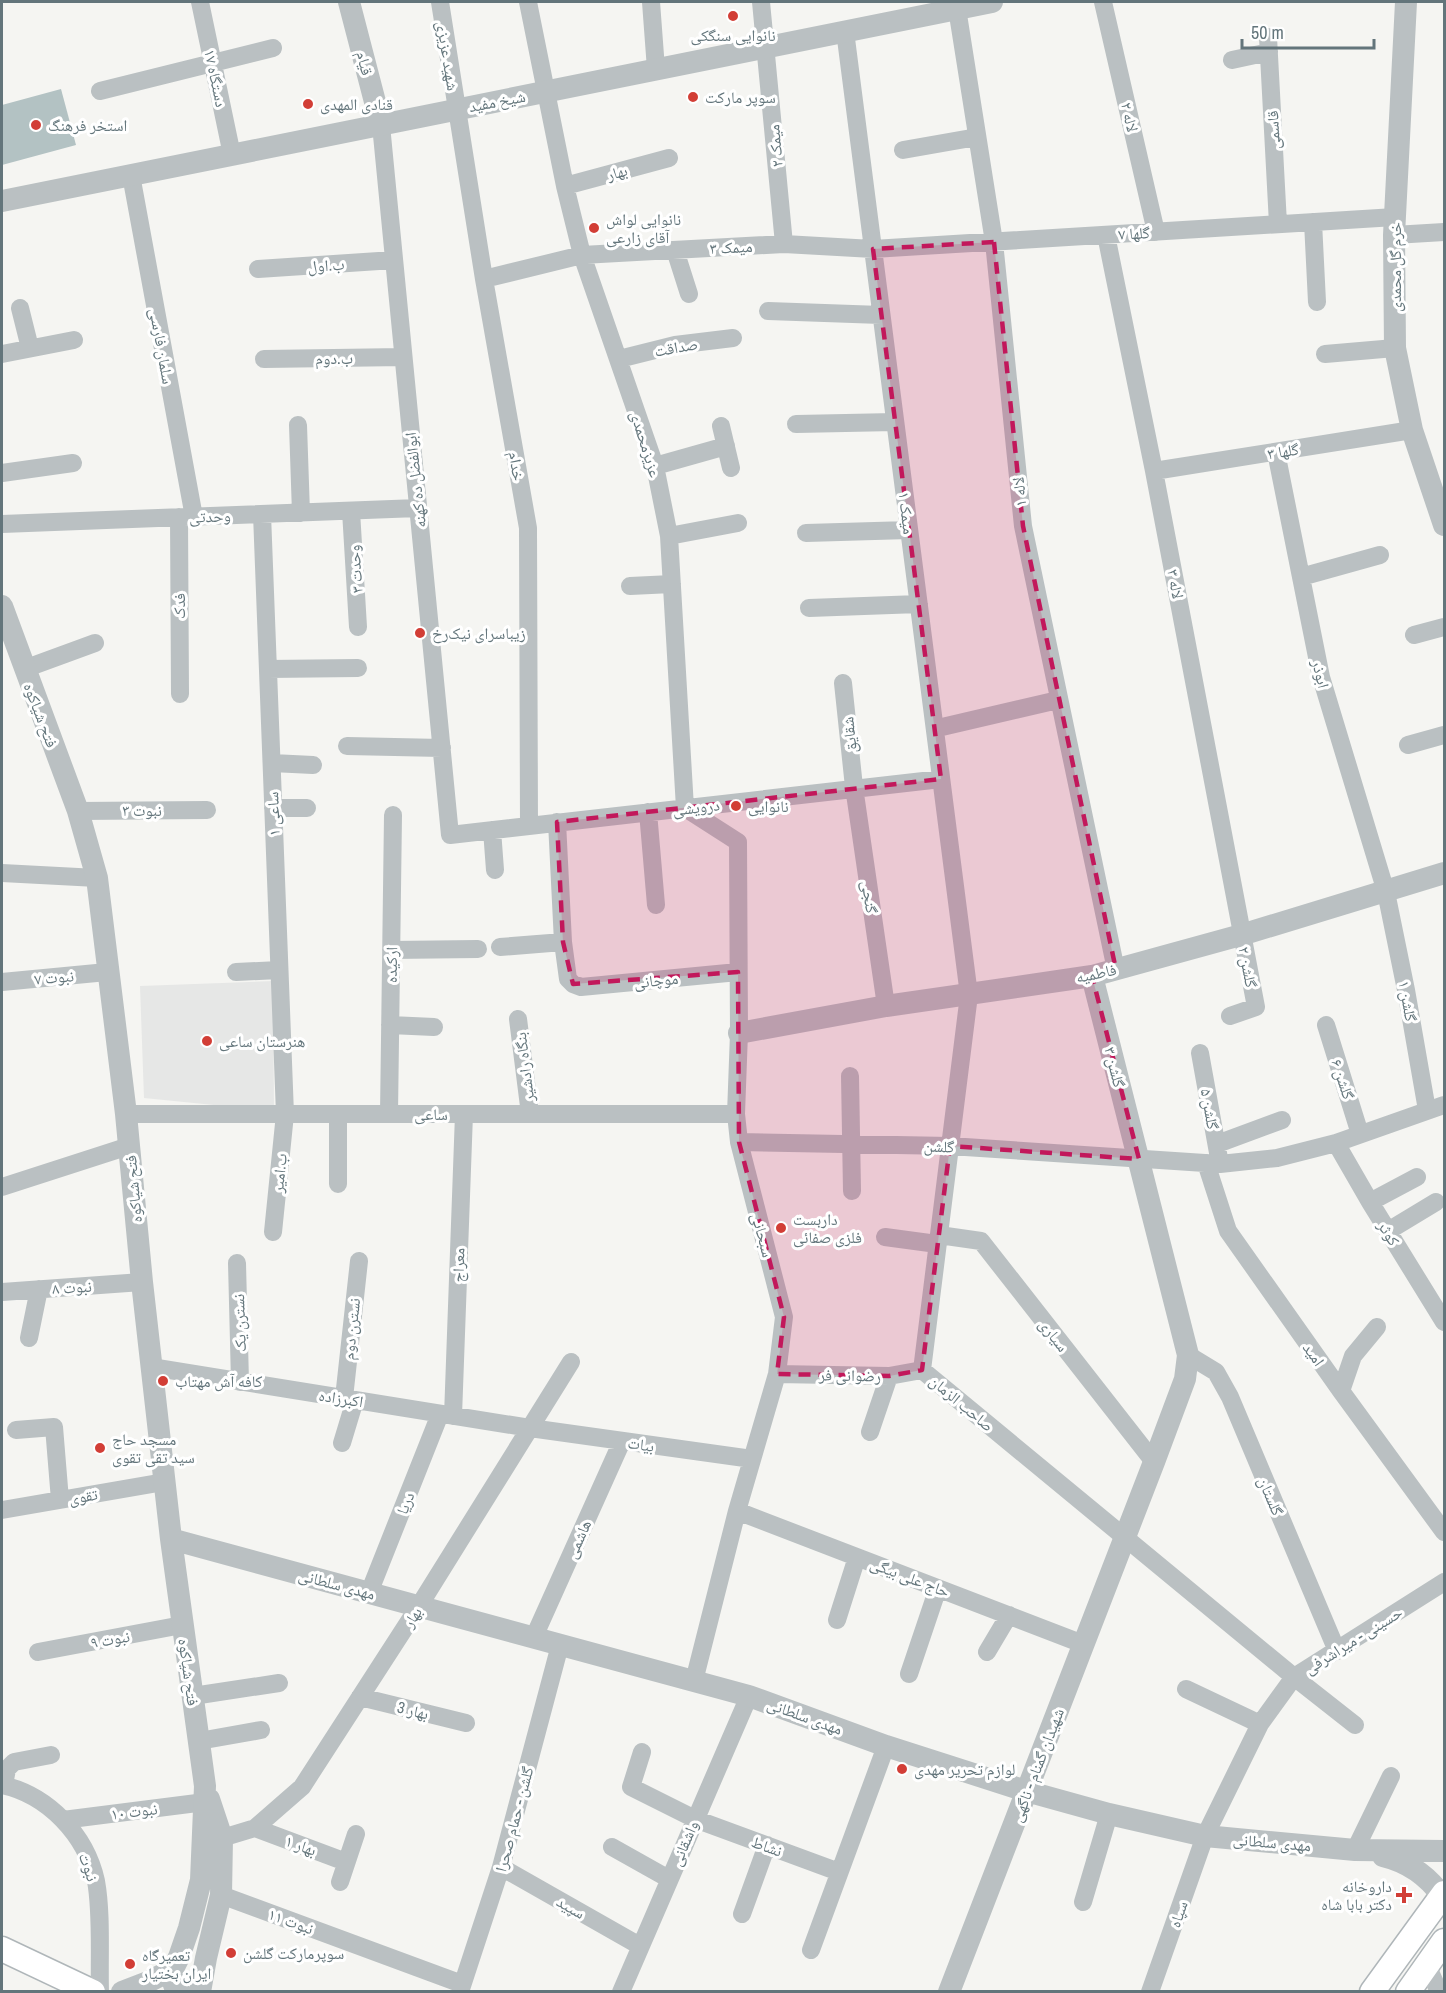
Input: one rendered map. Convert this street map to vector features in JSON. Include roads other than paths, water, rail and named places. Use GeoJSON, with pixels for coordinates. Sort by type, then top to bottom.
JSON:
{"type":"FeatureCollection","features":[{"type":"Feature","properties":{"kind":"main road"},"geometry":{"type":"LineString","coordinates":[[1372,1992],[1443,1894]]}},
{"type":"Feature","properties":{"kind":"main road"},"geometry":{"type":"LineString","coordinates":[[1408,1992],[1444,1941]]}},
{"type":"Feature","properties":{"kind":"main road"},"geometry":{"type":"LineString","coordinates":[[2,1949],[93,1992]]}},
{"type":"Feature","properties":{"kind":"street","name":"۱۷ دستگاه"},"geometry":{"type":"LineString","coordinates":[[200,2],[232,155]]}},
{"type":"Feature","properties":{"kind":"street","name":"قیام"},"geometry":{"type":"LineString","coordinates":[[349,2],[381,125]]}},
{"type":"Feature","properties":{"kind":"street","name":"شهید عزیزی"},"geometry":{"type":"LineString","coordinates":[[440,2],[457,110]]}},
{"type":"Feature","properties":{"kind":"street","name":"عزیزمحمدی"},"geometry":{"type":"LineString","coordinates":[[528,2],[565,186],[582,255],[655,466],[669,536],[685,808]]}},
{"type":"Feature","properties":{"kind":"street"},"geometry":{"type":"LineString","coordinates":[[651,2],[656,69]]}},
{"type":"Feature","properties":{"kind":"street","name":"میمک ۲"},"geometry":{"type":"LineString","coordinates":[[761,2],[784,244]]}},
{"type":"Feature","properties":{"kind":"street","name":"شیخ مفید"},"geometry":{"type":"LineString","coordinates":[[2,201],[845,31],[957,5],[992,2]]}},
{"type":"Feature","properties":{"kind":"street","name":"لاله ۲"},"geometry":{"type":"LineString","coordinates":[[1103,2],[1156,232]]}},
{"type":"Feature","properties":{"kind":"street","name":"خرم گل محمدی"},"geometry":{"type":"LineString","coordinates":[[1406,2],[1395,226],[1395,348],[1412,430],[1438,487],[1444,525]]}},
{"type":"Feature","properties":{"kind":"street","name":"لاله ۱"},"geometry":{"type":"LineString","coordinates":[[957,5],[994,242],[1023,526],[1116,970]]}},
{"type":"Feature","properties":{"kind":"street","name":"میمک ۱"},"geometry":{"type":"LineString","coordinates":[[845,31],[969,995]]}},
{"type":"Feature","properties":{"kind":"street","name":"قاسمی"},"geometry":{"type":"LineString","coordinates":[[1233,60],[1269,44],[1278,224]]}},
{"type":"Feature","properties":{"kind":"street"},"geometry":{"type":"LineString","coordinates":[[100,91],[273,48]]}},
{"type":"Feature","properties":{"kind":"street","name":"خدام"},"geometry":{"type":"LineString","coordinates":[[457,110],[528,528],[529,826]]}},
{"type":"Feature","properties":{"kind":"street","name":"ابوالفضل ده کهنه"},"geometry":{"type":"LineString","coordinates":[[381,125],[450,835]]}},
{"type":"Feature","properties":{"kind":"street"},"geometry":{"type":"LineString","coordinates":[[903,150],[977,137]]}},
{"type":"Feature","properties":{"kind":"street","name":"بهار"},"geometry":{"type":"LineString","coordinates":[[565,186],[669,158]]}},
{"type":"Feature","properties":{"kind":"street","name":"سلمان فارسی"},"geometry":{"type":"LineString","coordinates":[[131,175],[186,517]]}},
{"type":"Feature","properties":{"kind":"street"},"geometry":{"type":"LineString","coordinates":[[1313,222],[1317,302]]}},
{"type":"Feature","properties":{"kind":"street","name":"گلها ۷"},"geometry":{"type":"LineString","coordinates":[[873,249],[1313,222],[1395,226]]}},
{"type":"Feature","properties":{"kind":"street"},"geometry":{"type":"LineString","coordinates":[[1395,226],[1444,232]]}},
{"type":"Feature","properties":{"kind":"street","name":"لاله ۳"},"geometry":{"type":"LineString","coordinates":[[1106,235],[1154,471],[1241,934]]}},
{"type":"Feature","properties":{"kind":"street","name":"میمک ۳"},"geometry":{"type":"LineString","coordinates":[[484,279],[582,255],[784,244],[873,249]]}},
{"type":"Feature","properties":{"kind":"street"},"geometry":{"type":"LineString","coordinates":[[675,250],[689,294]]}},
{"type":"Feature","properties":{"kind":"street","name":"ب.اول"},"geometry":{"type":"LineString","coordinates":[[258,269],[394,260]]}},
{"type":"Feature","properties":{"kind":"street"},"geometry":{"type":"LineString","coordinates":[[20,308],[30,348]]}},
{"type":"Feature","properties":{"kind":"street"},"geometry":{"type":"LineString","coordinates":[[768,311],[881,315]]}},
{"type":"Feature","properties":{"kind":"street","name":"صداقت"},"geometry":{"type":"LineString","coordinates":[[619,359],[675,345],[733,338]]}},
{"type":"Feature","properties":{"kind":"street"},"geometry":{"type":"LineString","coordinates":[[2,354],[74,340]]}},
{"type":"Feature","properties":{"kind":"street"},"geometry":{"type":"LineString","coordinates":[[1325,354],[1395,348]]}},
{"type":"Feature","properties":{"kind":"street","name":"ب.دوم"},"geometry":{"type":"LineString","coordinates":[[264,358],[404,357]]}},
{"type":"Feature","properties":{"kind":"street"},"geometry":{"type":"LineString","coordinates":[[796,424],[895,422]]}},
{"type":"Feature","properties":{"kind":"street"},"geometry":{"type":"LineString","coordinates":[[298,425],[301,513]]}},
{"type":"Feature","properties":{"kind":"street"},"geometry":{"type":"LineString","coordinates":[[721,426],[731,468]]}},
{"type":"Feature","properties":{"kind":"street","name":"گلها ۳"},"geometry":{"type":"LineString","coordinates":[[1154,471],[1412,430]]}},
{"type":"Feature","properties":{"kind":"street"},"geometry":{"type":"LineString","coordinates":[[655,466],[726,447]]}},
{"type":"Feature","properties":{"kind":"street","name":"ابوذر"},"geometry":{"type":"LineString","coordinates":[[1276,452],[1321,677],[1386,892]]}},
{"type":"Feature","properties":{"kind":"street"},"geometry":{"type":"LineString","coordinates":[[2,473],[73,463]]}},
{"type":"Feature","properties":{"kind":"street","name":"وحدتی"},"geometry":{"type":"LineString","coordinates":[[2,524],[418,508]]}},
{"type":"Feature","properties":{"kind":"street","name":"وحدت ۳"},"geometry":{"type":"LineString","coordinates":[[351,511],[358,627]]}},
{"type":"Feature","properties":{"kind":"street","name":"ساعی ۱"},"geometry":{"type":"LineString","coordinates":[[262,514],[285,1114]]}},
{"type":"Feature","properties":{"kind":"street","name":"فدک"},"geometry":{"type":"LineString","coordinates":[[180,694],[186,517]]}},
{"type":"Feature","properties":{"kind":"street"},"geometry":{"type":"LineString","coordinates":[[669,536],[738,523]]}},
{"type":"Feature","properties":{"kind":"street"},"geometry":{"type":"LineString","coordinates":[[806,533],[909,530]]}},
{"type":"Feature","properties":{"kind":"street"},"geometry":{"type":"LineString","coordinates":[[1301,577],[1380,555]]}},
{"type":"Feature","properties":{"kind":"street"},"geometry":{"type":"LineString","coordinates":[[630,586],[672,584]]}},
{"type":"Feature","properties":{"kind":"street"},"geometry":{"type":"LineString","coordinates":[[809,608],[919,604]]}},
{"type":"Feature","properties":{"kind":"street","name":"فتح شیاکوه"},"geometry":{"type":"LineString","coordinates":[[2,606],[78,811],[97,878],[126,1114],[164,1482],[205,1794],[201,1880],[189,1928],[179,1957],[172,1969]]}},
{"type":"Feature","properties":{"kind":"street"},"geometry":{"type":"LineString","coordinates":[[1414,636],[1444,627]]}},
{"type":"Feature","properties":{"kind":"street"},"geometry":{"type":"LineString","coordinates":[[24,669],[95,643]]}},
{"type":"Feature","properties":{"kind":"street"},"geometry":{"type":"LineString","coordinates":[[268,669],[358,668]]}},
{"type":"Feature","properties":{"kind":"street","name":"شقایق"},"geometry":{"type":"LineString","coordinates":[[843,683],[854,787]]}},
{"type":"Feature","properties":{"kind":"street"},"geometry":{"type":"LineString","coordinates":[[942,727],[1058,700]]}},
{"type":"Feature","properties":{"kind":"street"},"geometry":{"type":"LineString","coordinates":[[1408,745],[1444,735]]}},
{"type":"Feature","properties":{"kind":"street"},"geometry":{"type":"LineString","coordinates":[[347,746],[442,748]]}},
{"type":"Feature","properties":{"kind":"street"},"geometry":{"type":"LineString","coordinates":[[272,763],[313,765]]}},
{"type":"Feature","properties":{"kind":"street","name":"درویشی"},"geometry":{"type":"LineString","coordinates":[[450,835],[941,778]]}},
{"type":"Feature","properties":{"kind":"street","name":"گنجی"},"geometry":{"type":"LineString","coordinates":[[854,787],[886,1006]]}},
{"type":"Feature","properties":{"kind":"street"},"geometry":{"type":"LineString","coordinates":[[273,808],[307,808]]}},
{"type":"Feature","properties":{"kind":"street","name":"سبحانی"},"geometry":{"type":"LineString","coordinates":[[685,808],[738,842],[739,1033],[736,1114],[738,1142],[784,1317],[777,1374],[737,1511],[694,1681]]}},
{"type":"Feature","properties":{"kind":"street","name":"نبوت ۳"},"geometry":{"type":"LineString","coordinates":[[78,811],[207,810]]}},
{"type":"Feature","properties":{"kind":"street"},"geometry":{"type":"LineString","coordinates":[[648,812],[656,905]]}},
{"type":"Feature","properties":{"kind":"street","name":"ارکیده"},"geometry":{"type":"LineString","coordinates":[[388,1114],[393,815]]}},
{"type":"Feature","properties":{"kind":"street"},"geometry":{"type":"LineString","coordinates":[[500,947],[563,942],[557,822]]}},
{"type":"Feature","properties":{"kind":"street"},"geometry":{"type":"LineString","coordinates":[[492,830],[495,870]]}},
{"type":"Feature","properties":{"kind":"street"},"geometry":{"type":"LineString","coordinates":[[2,873],[97,878]]}},
{"type":"Feature","properties":{"kind":"street","name":"فاطمیه"},"geometry":{"type":"LineString","coordinates":[[739,1033],[886,1006],[1092,976],[1386,892],[1444,873]]}},
{"type":"Feature","properties":{"kind":"street","name":"گلشن ۱"},"geometry":{"type":"LineString","coordinates":[[1386,892],[1436,1107]]}},
{"type":"Feature","properties":{"kind":"street","name":"گلشن ۲"},"geometry":{"type":"LineString","coordinates":[[1230,1016],[1256,1007],[1241,934]]}},
{"type":"Feature","properties":{"kind":"street","name":"موچانی"},"geometry":{"type":"LineString","coordinates":[[563,942],[568,979],[581,987],[738,972]]}},
{"type":"Feature","properties":{"kind":"street"},"geometry":{"type":"LineString","coordinates":[[391,950],[478,949]]}},
{"type":"Feature","properties":{"kind":"street"},"geometry":{"type":"LineString","coordinates":[[236,972],[279,970]]}},
{"type":"Feature","properties":{"kind":"street","name":"نبوت ۷"},"geometry":{"type":"LineString","coordinates":[[2,982],[107,972]]}},
{"type":"Feature","properties":{"kind":"street","name":"گلشن ۳"},"geometry":{"type":"LineString","coordinates":[[1092,976],[1139,1159]]}},
{"type":"Feature","properties":{"kind":"street","name":"صاحب الزمان"},"geometry":{"type":"LineString","coordinates":[[969,995],[922,1370],[1355,1725]]}},
{"type":"Feature","properties":{"kind":"street","name":"بنگاه رادشیر"},"geometry":{"type":"LineString","coordinates":[[518,1020],[530,1114]]}},
{"type":"Feature","properties":{"kind":"street"},"geometry":{"type":"LineString","coordinates":[[390,1025],[434,1027]]}},
{"type":"Feature","properties":{"kind":"street","name":"گلشن ۶"},"geometry":{"type":"LineString","coordinates":[[1326,1025],[1360,1134]]}},
{"type":"Feature","properties":{"kind":"street","name":"گلشن ۵"},"geometry":{"type":"LineString","coordinates":[[1200,1053],[1217,1144],[1213,1164]]}},
{"type":"Feature","properties":{"kind":"street"},"geometry":{"type":"LineString","coordinates":[[850,1076],[852,1191]]}},
{"type":"Feature","properties":{"kind":"street","name":"گلشن"},"geometry":{"type":"LineString","coordinates":[[738,1142],[950,1146],[1213,1164],[1277,1158],[1336,1143],[1436,1107]]}},
{"type":"Feature","properties":{"kind":"street","name":"ساعی"},"geometry":{"type":"LineString","coordinates":[[126,1114],[736,1114]]}},
{"type":"Feature","properties":{"kind":"street","name":"ب.امیر"},"geometry":{"type":"LineString","coordinates":[[273,1232],[285,1114]]}},
{"type":"Feature","properties":{"kind":"street"},"geometry":{"type":"LineString","coordinates":[[338,1114],[338,1184]]}},
{"type":"Feature","properties":{"kind":"street","name":"معراج"},"geometry":{"type":"LineString","coordinates":[[446,1415],[464,1114]]}},
{"type":"Feature","properties":{"kind":"street"},"geometry":{"type":"LineString","coordinates":[[1217,1144],[1282,1120]]}},
{"type":"Feature","properties":{"kind":"street","name":"کوثر"},"geometry":{"type":"LineString","coordinates":[[1336,1143],[1444,1322]]}},
{"type":"Feature","properties":{"kind":"street"},"geometry":{"type":"LineString","coordinates":[[2,1187],[129,1146]]}},
{"type":"Feature","properties":{"kind":"street"},"geometry":{"type":"LineString","coordinates":[[1125,1538],[1185,1379],[1188,1355],[1139,1159]]}},
{"type":"Feature","properties":{"kind":"street","name":"امید"},"geometry":{"type":"LineString","coordinates":[[1213,1164],[1228,1231],[1341,1392],[1444,1532]]}},
{"type":"Feature","properties":{"kind":"street"},"geometry":{"type":"LineString","coordinates":[[1370,1202],[1417,1177]]}},
{"type":"Feature","properties":{"kind":"street"},"geometry":{"type":"LineString","coordinates":[[1388,1231],[1436,1202]]}},
{"type":"Feature","properties":{"kind":"street","name":"سیاری"},"geometry":{"type":"LineString","coordinates":[[885,1237],[981,1241],[1154,1462]]}},
{"type":"Feature","properties":{"kind":"street","name":"نسترن دوم"},"geometry":{"type":"LineString","coordinates":[[342,1443],[349,1399],[359,1261]]}},
{"type":"Feature","properties":{"kind":"street","name":"نسترن یک"},"geometry":{"type":"LineString","coordinates":[[237,1263],[240,1382]]}},
{"type":"Feature","properties":{"kind":"street","name":"نبوت ۸"},"geometry":{"type":"LineString","coordinates":[[2,1292],[142,1282]]}},
{"type":"Feature","properties":{"kind":"street"},"geometry":{"type":"LineString","coordinates":[[29,1338],[39,1289]]}},
{"type":"Feature","properties":{"kind":"street"},"geometry":{"type":"LineString","coordinates":[[1341,1392],[1353,1356],[1377,1327]]}},
{"type":"Feature","properties":{"kind":"street","name":"گلستان"},"geometry":{"type":"LineString","coordinates":[[1188,1355],[1216,1372],[1230,1397],[1337,1651]]}},
{"type":"Feature","properties":{"kind":"street","name":"بهار"},"geometry":{"type":"LineString","coordinates":[[222,1838],[255,1828],[302,1787],[419,1606],[571,1362]]}},
{"type":"Feature","properties":{"kind":"street","name":"اکبرزاده"},"geometry":{"type":"LineString","coordinates":[[152,1368],[530,1428]]}},
{"type":"Feature","properties":{"kind":"street","name":"رضوانی فر"},"geometry":{"type":"LineString","coordinates":[[777,1374],[889,1376],[922,1370]]}},
{"type":"Feature","properties":{"kind":"street"},"geometry":{"type":"LineString","coordinates":[[870,1432],[889,1376]]}},
{"type":"Feature","properties":{"kind":"street","name":"دریا"},"geometry":{"type":"LineString","coordinates":[[369,1593],[446,1415]]}},
{"type":"Feature","properties":{"kind":"street"},"geometry":{"type":"LineString","coordinates":[[16,1430],[54,1427],[60,1500]]}},
{"type":"Feature","properties":{"kind":"street","name":"بیات"},"geometry":{"type":"LineString","coordinates":[[530,1428],[752,1459]]}},
{"type":"Feature","properties":{"kind":"street","name":"هاشمی"},"geometry":{"type":"LineString","coordinates":[[534,1637],[622,1441]]}},
{"type":"Feature","properties":{"kind":"street","name":"تقوی"},"geometry":{"type":"LineString","coordinates":[[2,1510],[164,1482]]}},
{"type":"Feature","properties":{"kind":"street","name":"حاج علی بیگی"},"geometry":{"type":"LineString","coordinates":[[737,1511],[1083,1644]]}},
{"type":"Feature","properties":{"kind":"street","name":"شهیدان گمنام - ناگهی"},"geometry":{"type":"LineString","coordinates":[[949,1992],[1125,1538]]}},
{"type":"Feature","properties":{"kind":"street","name":"مهدی سلطانی"},"geometry":{"type":"LineString","coordinates":[[171,1539],[749,1696],[886,1746],[1026,1791],[1109,1814],[1205,1836],[1355,1850],[1444,1851]]}},
{"type":"Feature","properties":{"kind":"street"},"geometry":{"type":"LineString","coordinates":[[837,1620],[857,1557]]}},
{"type":"Feature","properties":{"kind":"street","name":"حسینی - میراشرفی"},"geometry":{"type":"LineString","coordinates":[[1205,1836],[1260,1724],[1294,1677],[1444,1582]]}},
{"type":"Feature","properties":{"kind":"street"},"geometry":{"type":"LineString","coordinates":[[909,1674],[939,1588]]}},
{"type":"Feature","properties":{"kind":"street"},"geometry":{"type":"LineString","coordinates":[[987,1652],[1009,1615]]}},
{"type":"Feature","properties":{"kind":"street","name":"نبوت ۹"},"geometry":{"type":"LineString","coordinates":[[38,1652],[182,1625]]}},
{"type":"Feature","properties":{"kind":"street","name":"گلشن - حمام صحرا"},"geometry":{"type":"LineString","coordinates":[[461,1988],[501,1867],[560,1645]]}},
{"type":"Feature","properties":{"kind":"street"},"geometry":{"type":"LineString","coordinates":[[193,1696],[279,1683]]}},
{"type":"Feature","properties":{"kind":"street"},"geometry":{"type":"LineString","coordinates":[[1186,1689],[1260,1724]]}},
{"type":"Feature","properties":{"kind":"street","name":"واشقانی"},"geometry":{"type":"LineString","coordinates":[[621,1992],[749,1696]]}},
{"type":"Feature","properties":{"kind":"street","name":"بهار 3"},"geometry":{"type":"LineString","coordinates":[[360,1697],[466,1723]]}},
{"type":"Feature","properties":{"kind":"street"},"geometry":{"type":"LineString","coordinates":[[199,1741],[261,1730]]}},
{"type":"Feature","properties":{"kind":"street"},"geometry":{"type":"LineString","coordinates":[[811,1950],[886,1746]]}},
{"type":"Feature","properties":{"kind":"street","name":"نشاط"},"geometry":{"type":"LineString","coordinates":[[642,1752],[631,1787],[695,1819],[839,1872]]}},
{"type":"Feature","properties":{"kind":"street"},"geometry":{"type":"LineString","coordinates":[[3,1785],[7,1769],[14,1762],[51,1755]]}},
{"type":"Feature","properties":{"kind":"street"},"geometry":{"type":"LineString","coordinates":[[1391,1776],[1355,1850],[1407,1864],[1443,1894]]}},
{"type":"Feature","properties":{"kind":"street","name":"نبوت"},"geometry":{"type":"LineString","coordinates":[[3,1785],[36,1798],[63,1820],[84,1848],[96,1881],[100,1992]]}},
{"type":"Feature","properties":{"kind":"street","name":"فتح شیاکوه"},"geometry":{"type":"LineString","coordinates":[[194,1990],[221,1895],[222,1838],[205,1794]]}},
{"type":"Feature","properties":{"kind":"street","name":"نبوت ۱۰"},"geometry":{"type":"LineString","coordinates":[[63,1820],[205,1794]]}},
{"type":"Feature","properties":{"kind":"street"},"geometry":{"type":"LineString","coordinates":[[1083,1902],[1109,1814]]}},
{"type":"Feature","properties":{"kind":"street","name":"بهار ۱"},"geometry":{"type":"LineString","coordinates":[[255,1828],[346,1862]]}},
{"type":"Feature","properties":{"kind":"street"},"geometry":{"type":"LineString","coordinates":[[340,1882],[356,1834]]}},
{"type":"Feature","properties":{"kind":"street","name":"سپاه"},"geometry":{"type":"LineString","coordinates":[[1150,1992],[1205,1836]]}},
{"type":"Feature","properties":{"kind":"street"},"geometry":{"type":"LineString","coordinates":[[742,1914],[767,1845]]}},
{"type":"Feature","properties":{"kind":"street"},"geometry":{"type":"LineString","coordinates":[[612,1847],[669,1879]]}},
{"type":"Feature","properties":{"kind":"street","name":"سپید"},"geometry":{"type":"LineString","coordinates":[[501,1867],[640,1946]]}},
{"type":"Feature","properties":{"kind":"street","name":"نبوت ۱۱"},"geometry":{"type":"LineString","coordinates":[[221,1895],[461,1988]]}},
{"type":"Feature","properties":{"kind":"street"},"geometry":{"type":"LineString","coordinates":[[1427,1965],[1439,1992]]}},
{"type":"Feature","properties":{"kind":"street"},"geometry":{"type":"LineString","coordinates":[[122,1992],[172,1969],[172,1982],[175,1989],[194,1990]]}},
{"type":"Feature","properties":{"kind":"place","name":"نانوایی سنگکی"},"geometry":{"type":"Point","coordinates":[733,16]}},
{"type":"Feature","properties":{"kind":"place","name":"سوپر مارکت"},"geometry":{"type":"Point","coordinates":[693,97]}},
{"type":"Feature","properties":{"kind":"place","name":"قنادی المهدی"},"geometry":{"type":"Point","coordinates":[308,104]}},
{"type":"Feature","properties":{"kind":"place","name":"استخر فرهنگ"},"geometry":{"type":"Point","coordinates":[36,125]}},
{"type":"Feature","properties":{"kind":"place","name":"نانوایی لواش آقای زارعی"},"geometry":{"type":"Point","coordinates":[594,228]}},
{"type":"Feature","properties":{"kind":"place","name":"زیباسرای نیک‌رخ"},"geometry":{"type":"Point","coordinates":[420,633]}},
{"type":"Feature","properties":{"kind":"place","name":"نانوایی"},"geometry":{"type":"Point","coordinates":[736,806]}},
{"type":"Feature","properties":{"kind":"place","name":"هنرستان ساعی"},"geometry":{"type":"Point","coordinates":[207,1041]}},
{"type":"Feature","properties":{"kind":"place","name":"داربست فلزی صفائی"},"geometry":{"type":"Point","coordinates":[781,1228]}},
{"type":"Feature","properties":{"kind":"place","name":"کافه آش مهتاب"},"geometry":{"type":"Point","coordinates":[163,1381]}},
{"type":"Feature","properties":{"kind":"place","name":"مسجد حاج سید تقی تقوی"},"geometry":{"type":"Point","coordinates":[100,1448]}},
{"type":"Feature","properties":{"kind":"place","name":"لوازم تحریر مهدی"},"geometry":{"type":"Point","coordinates":[902,1769]}},
{"type":"Feature","properties":{"kind":"place","name":"داروخانه دکتر بابا شاه"},"geometry":{"type":"Point","coordinates":[1404,1895]}},
{"type":"Feature","properties":{"kind":"place","name":"سوپرمارکت گلشن"},"geometry":{"type":"Point","coordinates":[231,1953]}},
{"type":"Feature","properties":{"kind":"place","name":"تعمیرگاه ایران بختیار"},"geometry":{"type":"Point","coordinates":[130,1964]}}]}
